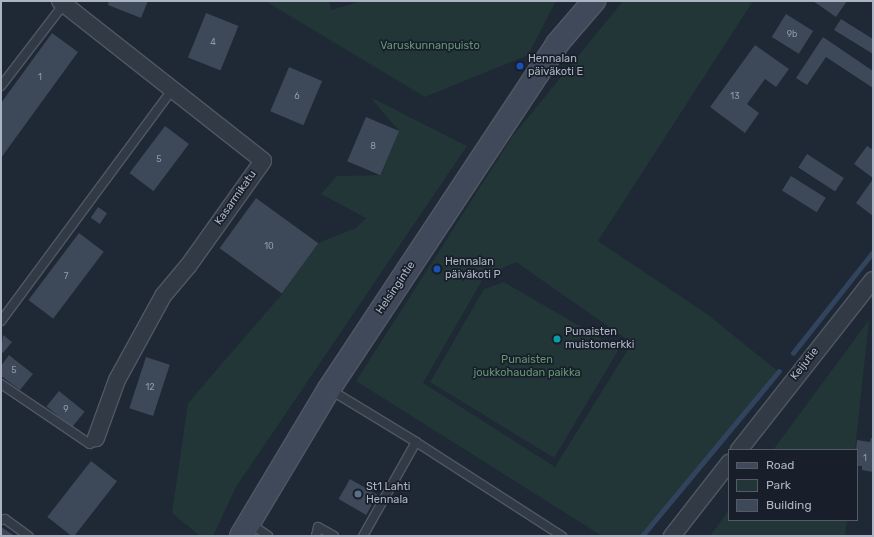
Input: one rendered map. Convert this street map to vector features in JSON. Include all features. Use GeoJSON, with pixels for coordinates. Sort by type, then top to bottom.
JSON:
{"type":"FeatureCollection","features":[{"type":"Feature","properties":{"kind":"main road","name":"Helsingintie"},"geometry":{"type":"LineString","coordinates":[[557,44],[577,1]]}},
{"type":"Feature","properties":{"kind":"main road","name":"Helsingintie"},"geometry":{"type":"LineString","coordinates":[[245,529],[329,389],[557,44],[594,1]]}},
{"type":"Feature","properties":{"kind":"street","name":"Kasarmikatu"},"geometry":{"type":"LineString","coordinates":[[62,2],[263,161],[188,266],[163,296],[117,380],[96,438]]}},
{"type":"Feature","properties":{"kind":"street","name":"Keijutie"},"geometry":{"type":"LineString","coordinates":[[740,449],[873,280]]}},
{"type":"Feature","properties":{"kind":"street"},"geometry":{"type":"LineString","coordinates":[[672,536],[728,464]]}},
{"type":"Feature","properties":{"kind":"lane"},"geometry":{"type":"LineString","coordinates":[[1,86],[62,2]]}},
{"type":"Feature","properties":{"kind":"lane"},"geometry":{"type":"LineString","coordinates":[[1,321],[172,90]]}},
{"type":"Feature","properties":{"kind":"lane"},"geometry":{"type":"LineString","coordinates":[[1,384],[90,444],[96,438]]}},
{"type":"Feature","properties":{"kind":"lane"},"geometry":{"type":"LineString","coordinates":[[329,389],[416,442],[562,536]]}},
{"type":"Feature","properties":{"kind":"lane"},"geometry":{"type":"LineString","coordinates":[[363,536],[416,442]]}},
{"type":"Feature","properties":{"kind":"lane"},"geometry":{"type":"LineString","coordinates":[[1,520],[5,519],[28,536]]}},
{"type":"Feature","properties":{"kind":"lane"},"geometry":{"type":"LineString","coordinates":[[316,536],[318,527],[334,536]]}},
{"type":"Feature","properties":{"kind":"lane"},"geometry":{"type":"LineString","coordinates":[[245,529],[268,536]]}},
{"type":"Feature","properties":{"kind":"green space","name":"Varuskunnanpuisto"},"geometry":{"type":"Polygon","coordinates":[[[265,1],[329,1],[331,10],[362,1],[556,1],[528,55],[425,97],[265,1]]]}},
{"type":"Feature","properties":{"kind":"green space"},"geometry":{"type":"Polygon","coordinates":[[[623,1],[753,1],[598,241],[707,314],[780,373],[645,536],[602,536],[356,381],[512,137],[623,1]],[[516,262],[484,277],[423,383],[555,467],[632,343],[516,262]]]}},
{"type":"Feature","properties":{"kind":"green space"},"geometry":{"type":"Polygon","coordinates":[[[370,97],[467,146],[236,487],[213,536],[200,536],[172,513],[188,403],[282,294],[318,243],[356,228],[366,218],[321,194],[337,176],[381,175],[399,131],[370,97]]]}},
{"type":"Feature","properties":{"kind":"green space","name":"Punaisten joukkohaudan paikka"},"geometry":{"type":"Polygon","coordinates":[[[504,282],[619,349],[554,458],[430,382],[484,289],[504,282]]]}},
{"type":"Feature","properties":{"kind":"green space"},"geometry":{"type":"Polygon","coordinates":[[[869,320],[855,449],[774,449],[869,320]]]}},
{"type":"Feature","properties":{"kind":"green space"},"geometry":{"type":"Polygon","coordinates":[[[728,511],[728,521],[847,521],[845,536],[710,536],[728,511]]]}},
{"type":"Feature","properties":{"kind":"building"},"geometry":{"type":"Polygon","coordinates":[[[109,1],[148,1],[141,18],[108,5],[109,1]]]}},
{"type":"Feature","properties":{"kind":"building"},"geometry":{"type":"Polygon","coordinates":[[[813,1],[847,1],[836,17],[813,1]]]}},
{"type":"Feature","properties":{"kind":"building"},"geometry":{"type":"Polygon","coordinates":[[[206,13],[238,26],[220,71],[188,58],[206,13]]]}},
{"type":"Feature","properties":{"kind":"building"},"geometry":{"type":"Polygon","coordinates":[[[786,14],[813,31],[799,54],[772,37],[786,14]]]}},
{"type":"Feature","properties":{"kind":"building"},"geometry":{"type":"Polygon","coordinates":[[[841,19],[873,39],[873,54],[834,30],[841,19]]]}},
{"type":"Feature","properties":{"kind":"building"},"geometry":{"type":"Polygon","coordinates":[[[52,33],[78,52],[1,158],[1,103],[52,33]]]}},
{"type":"Feature","properties":{"kind":"building"},"geometry":{"type":"Polygon","coordinates":[[[823,37],[873,71],[873,88],[826,57],[807,85],[796,78],[823,37]]]}},
{"type":"Feature","properties":{"kind":"building"},"geometry":{"type":"Polygon","coordinates":[[[755,45],[789,69],[776,87],[765,79],[747,104],[759,113],[745,133],[710,107],[755,45]]]}},
{"type":"Feature","properties":{"kind":"building"},"geometry":{"type":"Polygon","coordinates":[[[289,67],[322,81],[303,125],[270,111],[289,67]]]}},
{"type":"Feature","properties":{"kind":"building"},"geometry":{"type":"Polygon","coordinates":[[[366,117],[399,131],[380,175],[347,161],[366,117]]]}},
{"type":"Feature","properties":{"kind":"building"},"geometry":{"type":"Polygon","coordinates":[[[165,126],[189,144],[153,191],[129,173],[165,126]]]}},
{"type":"Feature","properties":{"kind":"building"},"geometry":{"type":"Polygon","coordinates":[[[867,146],[872,149],[873,147],[873,178],[854,164],[867,146]]]}},
{"type":"Feature","properties":{"kind":"building"},"geometry":{"type":"Polygon","coordinates":[[[807,154],[844,178],[835,191],[798,167],[807,154]]]}},
{"type":"Feature","properties":{"kind":"building"},"geometry":{"type":"Polygon","coordinates":[[[791,176],[826,198],[817,212],[782,190],[791,176]]]}},
{"type":"Feature","properties":{"kind":"building"},"geometry":{"type":"Polygon","coordinates":[[[873,179],[873,216],[856,203],[873,179]]]}},
{"type":"Feature","properties":{"kind":"building"},"geometry":{"type":"Polygon","coordinates":[[[256,198],[318,243],[282,293],[220,248],[256,198]]]}},
{"type":"Feature","properties":{"kind":"building"},"geometry":{"type":"Polygon","coordinates":[[[98,207],[107,213],[100,224],[91,218],[98,207]]]}},
{"type":"Feature","properties":{"kind":"building"},"geometry":{"type":"Polygon","coordinates":[[[79,233],[104,252],[53,319],[28,300],[79,233]]]}},
{"type":"Feature","properties":{"kind":"building"},"geometry":{"type":"Polygon","coordinates":[[[3,335],[12,342],[3,353],[1,351],[3,335]]]}},
{"type":"Feature","properties":{"kind":"building"},"geometry":{"type":"Polygon","coordinates":[[[9,355],[33,374],[20,390],[1,376],[1,366],[9,355]]]}},
{"type":"Feature","properties":{"kind":"building"},"geometry":{"type":"Polygon","coordinates":[[[146,357],[170,365],[153,416],[129,408],[146,357]]]}},
{"type":"Feature","properties":{"kind":"building"},"geometry":{"type":"Polygon","coordinates":[[[59,391],[85,412],[72,427],[46,407],[59,391]]]}},
{"type":"Feature","properties":{"kind":"building"},"geometry":{"type":"Polygon","coordinates":[[[871,438],[873,438],[873,472],[862,470],[862,466],[858,466],[858,449],[856,449],[857,440],[870,442],[871,438]]]}},
{"type":"Feature","properties":{"kind":"building"},"geometry":{"type":"Polygon","coordinates":[[[91,461],[117,481],[74,536],[72,536],[47,517],[91,461]]]}},
{"type":"Feature","properties":{"kind":"building"},"geometry":{"type":"Polygon","coordinates":[[[350,479],[378,495],[366,515],[338,499],[350,479]]]}},
{"type":"Feature","properties":{"kind":"building"},"geometry":{"type":"Polygon","coordinates":[[[1,527],[15,536],[1,536],[1,527]]]}},
{"type":"Feature","properties":{"kind":"waterway"},"geometry":{"type":"LineString","coordinates":[[793,353],[873,252]]}},
{"type":"Feature","properties":{"kind":"waterway"},"geometry":{"type":"LineString","coordinates":[[642,536],[779,371]]}},
{"type":"Feature","properties":{"kind":"place","name":"Hennalan päiväkoti E"},"geometry":{"type":"Point","coordinates":[520,66]}},
{"type":"Feature","properties":{"kind":"place","name":"Hennalan päiväkoti P"},"geometry":{"type":"Point","coordinates":[437,269]}},
{"type":"Feature","properties":{"kind":"place","name":"Punaisten muistomerkki"},"geometry":{"type":"Point","coordinates":[557,339]}},
{"type":"Feature","properties":{"kind":"place","name":"St1 Lahti Hennala"},"geometry":{"type":"Point","coordinates":[358,494]}}]}
